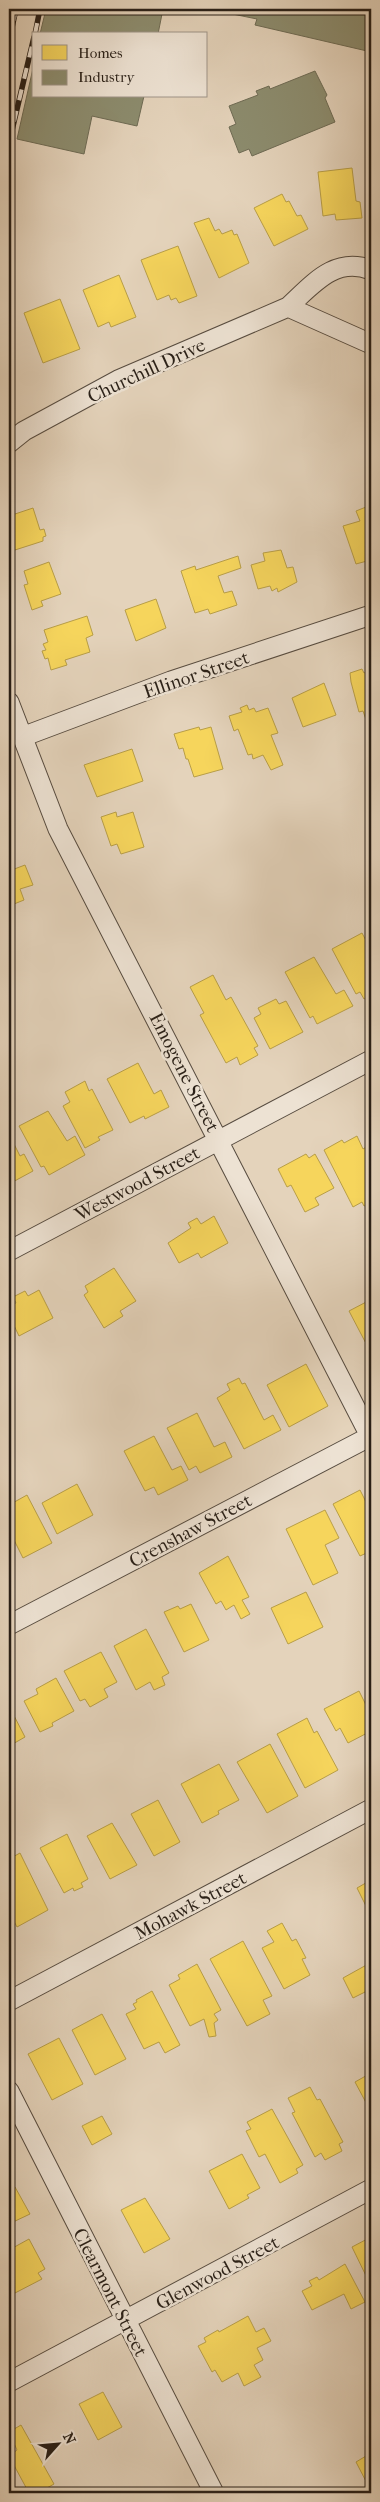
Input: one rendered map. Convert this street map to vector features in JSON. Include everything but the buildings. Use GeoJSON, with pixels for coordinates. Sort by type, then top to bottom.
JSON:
{"type":"FeatureCollection","features":[{"type":"Feature","properties":{"kind":"street","name":"Churchill Drive"},"geometry":{"type":"LineString","coordinates":[[9,443],[24,431],[118,380],[288,307],[321,277],[338,268],[356,265],[371,270]]}},
{"type":"Feature","properties":{"kind":"street"},"geometry":{"type":"LineString","coordinates":[[288,307],[371,344]]}},
{"type":"Feature","properties":{"kind":"street","name":"Ellinor Street"},"geometry":{"type":"LineString","coordinates":[[22,737],[171,681],[371,615]]}},
{"type":"Feature","properties":{"kind":"street","name":"Emogene Street"},"geometry":{"type":"LineString","coordinates":[[9,702],[58,829],[220,1139],[320,1341],[371,1436]]}},
{"type":"Feature","properties":{"kind":"street","name":"Westwood Street"},"geometry":{"type":"LineString","coordinates":[[9,1251],[371,1060]]}},
{"type":"Feature","properties":{"kind":"street","name":"Crenshaw Street"},"geometry":{"type":"LineString","coordinates":[[9,1625],[371,1436]]}},
{"type":"Feature","properties":{"kind":"street","name":"Mohawk Street"},"geometry":{"type":"LineString","coordinates":[[9,2001],[371,1809]]}},
{"type":"Feature","properties":{"kind":"street","name":"Clearmont Street"},"geometry":{"type":"LineString","coordinates":[[9,2091],[214,2493]]}},
{"type":"Feature","properties":{"kind":"street","name":"Glenwood Street"},"geometry":{"type":"LineString","coordinates":[[9,2382],[371,2189]]}},
{"type":"Feature","properties":{"kind":"railway"},"geometry":{"type":"LineString","coordinates":[[9,42],[16,9]]}},
{"type":"Feature","properties":{"kind":"railway"},"geometry":{"type":"LineString","coordinates":[[35,32],[40,9]]}},
{"type":"Feature","properties":{"kind":"railway"},"geometry":{"type":"LineString","coordinates":[[9,143],[32,45]]}}]}
